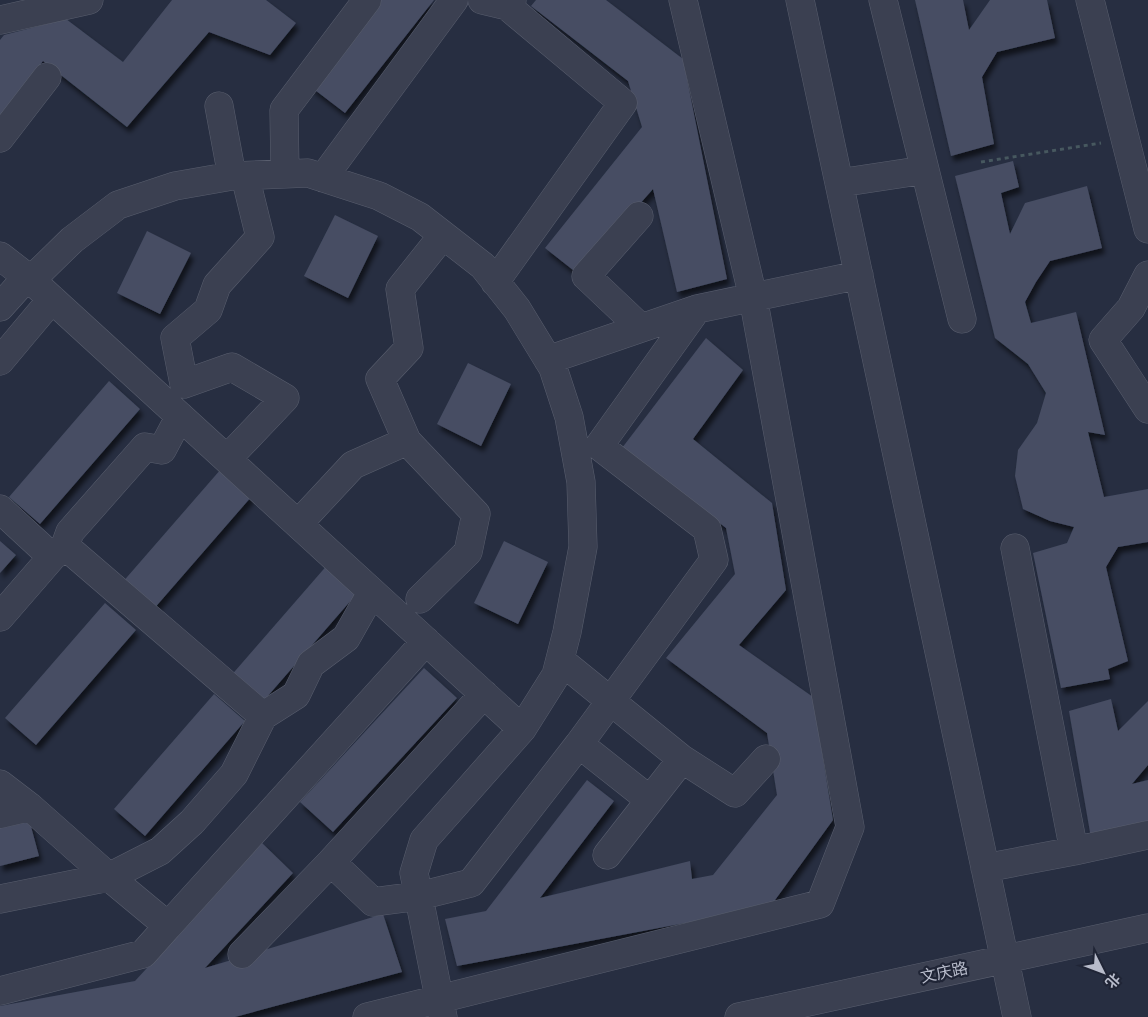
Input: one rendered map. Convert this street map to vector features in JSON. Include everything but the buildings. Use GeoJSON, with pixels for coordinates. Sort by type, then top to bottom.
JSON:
{"type":"FeatureCollection","features":[{"type":"Feature","properties":{"kind":"street"},"geometry":{"type":"LineString","coordinates":[[0,20],[89,0]]}},
{"type":"Feature","properties":{"kind":"street"},"geometry":{"type":"LineString","coordinates":[[286,174],[284,110],[367,0]]}},
{"type":"Feature","properties":{"kind":"street"},"geometry":{"type":"LineString","coordinates":[[323,178],[454,0]]}},
{"type":"Feature","properties":{"kind":"street"},"geometry":{"type":"LineString","coordinates":[[367,1017],[442,1008],[820,904],[850,827],[753,297],[683,0]]}},
{"type":"Feature","properties":{"kind":"street"},"geometry":{"type":"LineString","coordinates":[[800,0],[1016,1017]]}},
{"type":"Feature","properties":{"kind":"street"},"geometry":{"type":"LineString","coordinates":[[884,0],[924,170],[962,319]]}},
{"type":"Feature","properties":{"kind":"street"},"geometry":{"type":"LineString","coordinates":[[1090,0],[1148,229]]}},
{"type":"Feature","properties":{"kind":"street"},"geometry":{"type":"LineString","coordinates":[[496,282],[623,102],[500,2]]}},
{"type":"Feature","properties":{"kind":"street"},"geometry":{"type":"LineString","coordinates":[[0,138],[47,77]]}},
{"type":"Feature","properties":{"kind":"street"},"geometry":{"type":"LineString","coordinates":[[219,106],[239,176],[260,237],[217,285],[208,310],[175,338],[184,384],[232,367],[285,398],[227,459]]}},
{"type":"Feature","properties":{"kind":"street"},"geometry":{"type":"LineString","coordinates":[[839,183],[924,170]]}},
{"type":"Feature","properties":{"kind":"street"},"geometry":{"type":"LineString","coordinates":[[0,307],[72,240],[118,206],[175,186],[239,176],[308,173],[379,196],[420,217],[483,266],[517,309],[553,368],[569,417],[581,482],[583,547],[567,632],[556,675],[522,729],[424,840],[414,873],[442,1008]]}},
{"type":"Feature","properties":{"kind":"street"},"geometry":{"type":"LineString","coordinates":[[638,216],[586,276],[641,328]]}},
{"type":"Feature","properties":{"kind":"street"},"geometry":{"type":"LineString","coordinates":[[420,599],[468,552],[476,514],[407,441],[380,380],[409,348],[400,289],[443,235]]}},
{"type":"Feature","properties":{"kind":"street"},"geometry":{"type":"LineString","coordinates":[[0,256],[29,278],[522,729]]}},
{"type":"Feature","properties":{"kind":"street"},"geometry":{"type":"LineString","coordinates":[[548,360],[697,309],[859,275]]}},
{"type":"Feature","properties":{"kind":"street"},"geometry":{"type":"LineString","coordinates":[[1148,275],[1131,308],[1103,340],[1148,409]]}},
{"type":"Feature","properties":{"kind":"street"},"geometry":{"type":"LineString","coordinates":[[0,360],[52,299]]}},
{"type":"Feature","properties":{"kind":"street"},"geometry":{"type":"LineString","coordinates":[[331,862],[373,902],[419,896],[471,883],[579,744],[714,560],[707,530],[599,446],[697,309]]}},
{"type":"Feature","properties":{"kind":"street"},"geometry":{"type":"LineString","coordinates":[[0,617],[59,551],[70,532],[145,447],[162,450],[180,416]]}},
{"type":"Feature","properties":{"kind":"street"},"geometry":{"type":"LineString","coordinates":[[298,524],[352,465],[407,441]]}},
{"type":"Feature","properties":{"kind":"street"},"geometry":{"type":"LineString","coordinates":[[0,509],[59,551],[263,716]]}},
{"type":"Feature","properties":{"kind":"street"},"geometry":{"type":"LineString","coordinates":[[1015,548],[1074,851]]}},
{"type":"Feature","properties":{"kind":"street"},"geometry":{"type":"LineString","coordinates":[[0,899],[110,877],[160,851],[192,822],[234,774],[263,716],[296,695],[311,664],[346,638],[372,592]]}},
{"type":"Feature","properties":{"kind":"street"},"geometry":{"type":"LineString","coordinates":[[0,991],[143,954],[426,641]]}},
{"type":"Feature","properties":{"kind":"street"},"geometry":{"type":"LineString","coordinates":[[560,660],[682,759],[735,793],[766,759]]}},
{"type":"Feature","properties":{"kind":"street"},"geometry":{"type":"LineString","coordinates":[[242,954],[331,862],[484,694]]}},
{"type":"Feature","properties":{"kind":"street"},"geometry":{"type":"LineString","coordinates":[[579,744],[650,800]]}},
{"type":"Feature","properties":{"kind":"street"},"geometry":{"type":"LineString","coordinates":[[607,855],[682,759]]}},
{"type":"Feature","properties":{"kind":"street"},"geometry":{"type":"LineString","coordinates":[[0,784],[30,807],[168,926]]}},
{"type":"Feature","properties":{"kind":"street"},"geometry":{"type":"LineString","coordinates":[[0,814],[30,807]]}},
{"type":"Feature","properties":{"kind":"street"},"geometry":{"type":"LineString","coordinates":[[985,868],[1148,835]]}},
{"type":"Feature","properties":{"kind":"street","name":"文庆路"},"geometry":{"type":"LineString","coordinates":[[739,1017],[1148,928]]}},
{"type":"Feature","properties":{"kind":"path"},"geometry":{"type":"LineString","coordinates":[[981,162],[1125,139]]}}]}
